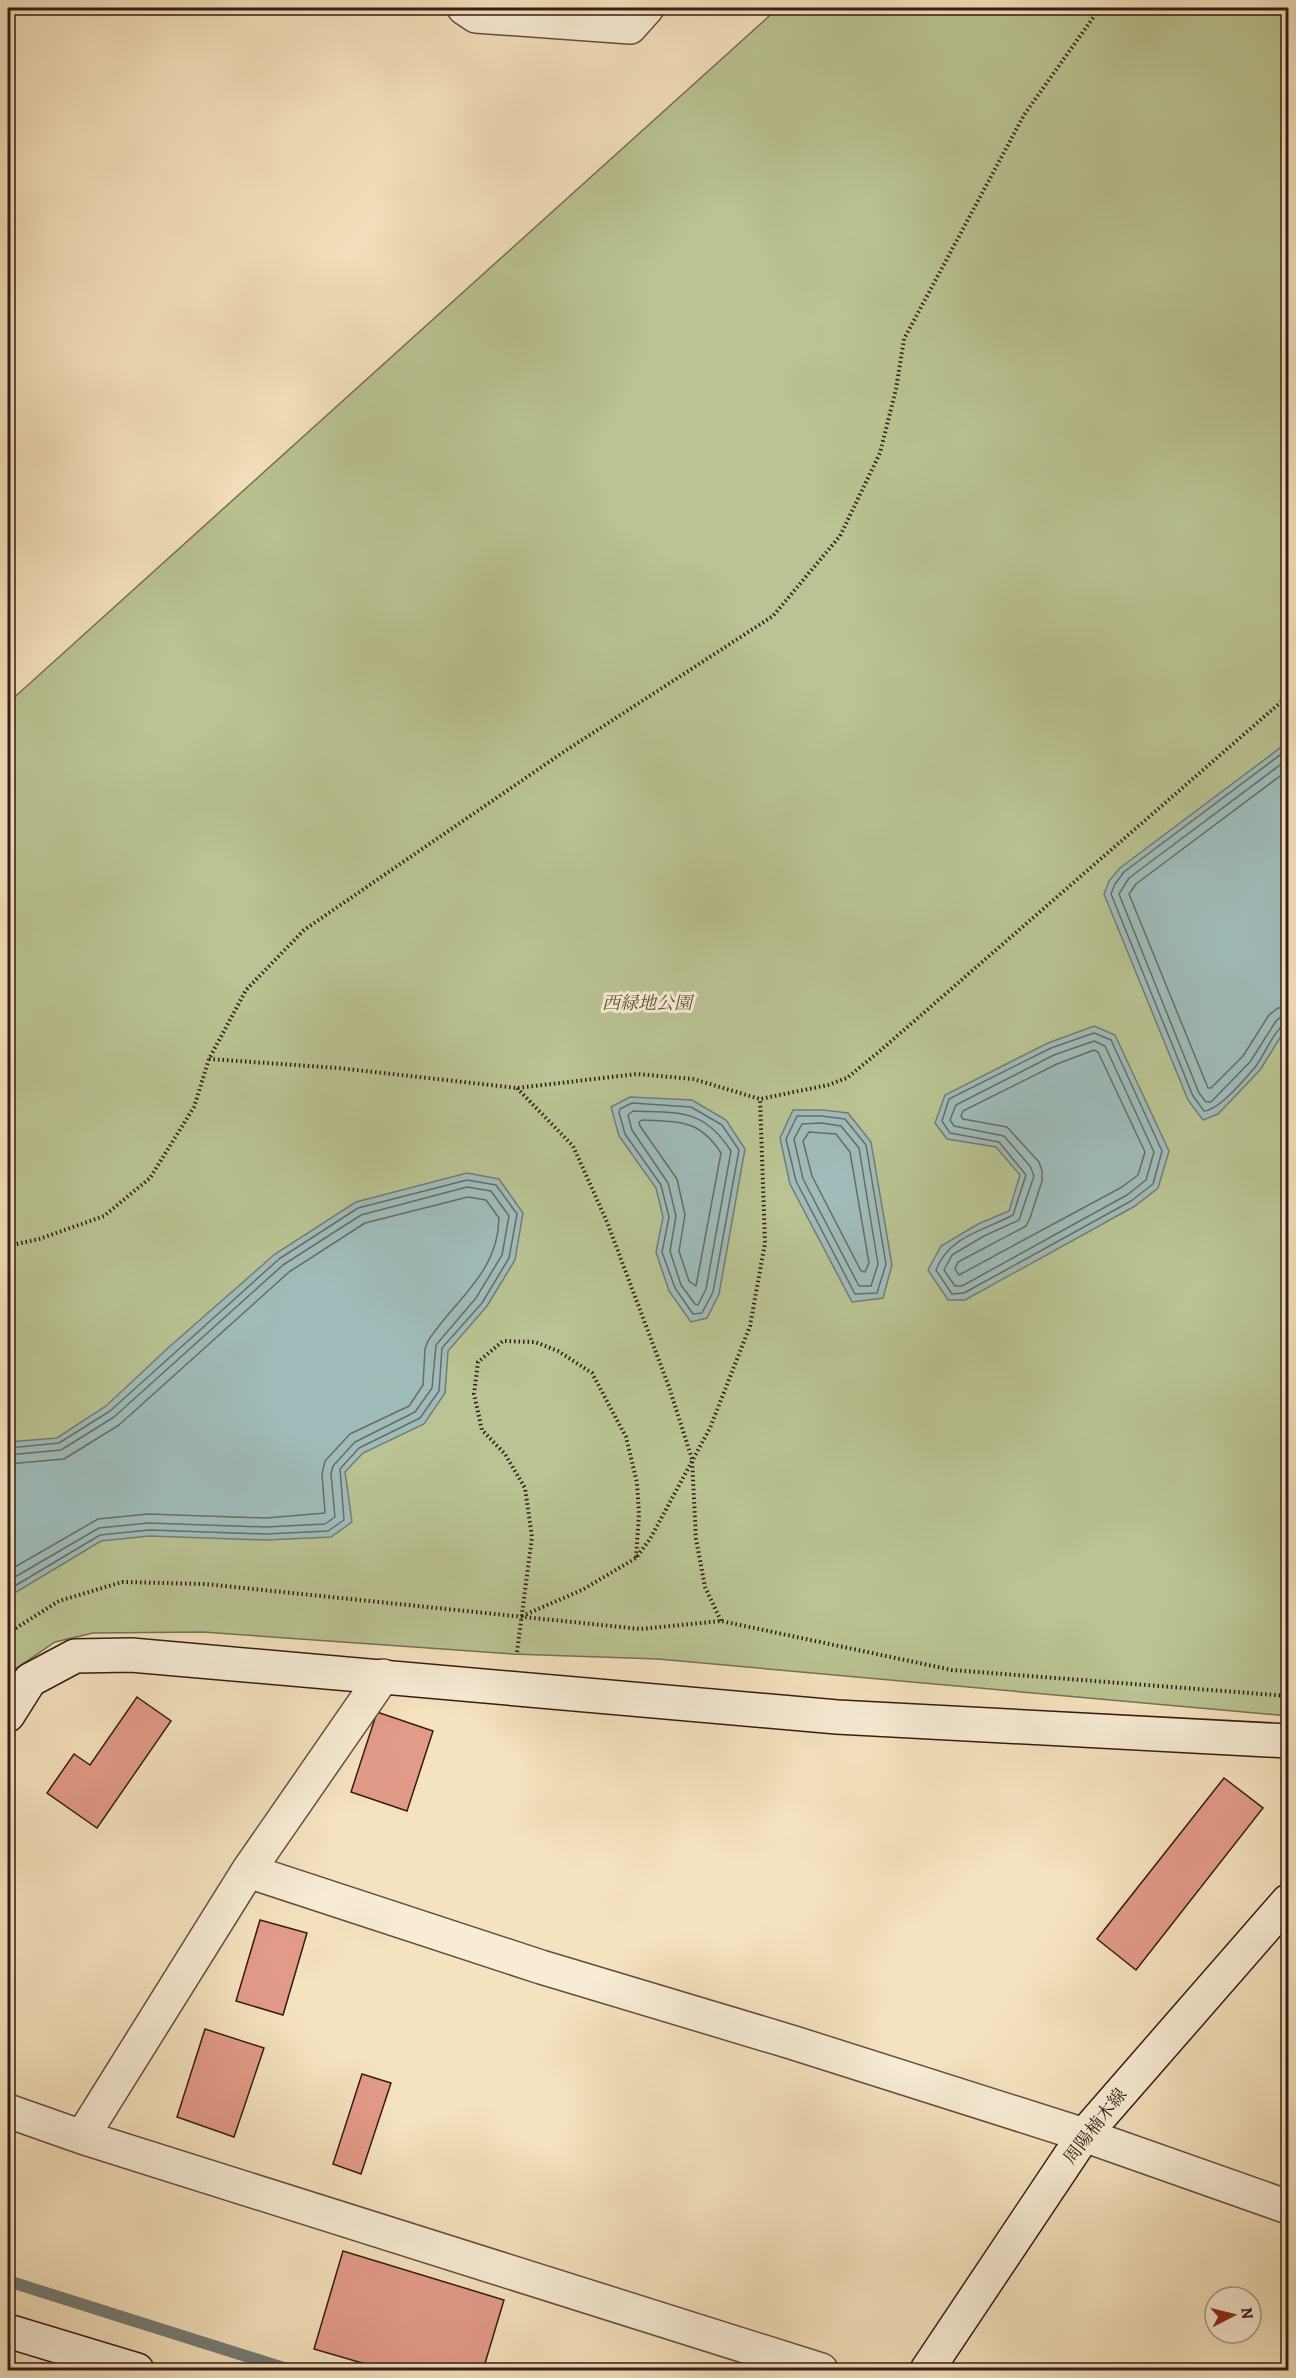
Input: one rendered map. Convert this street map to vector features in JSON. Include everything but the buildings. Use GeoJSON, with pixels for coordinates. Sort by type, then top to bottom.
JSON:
{"type":"FeatureCollection","features":[{"type":"Feature","properties":{"kind":"street"},"geometry":{"type":"LineString","coordinates":[[464,8],[476,16],[630,27],[647,8]]}},
{"type":"Feature","properties":{"kind":"street"},"geometry":{"type":"LineString","coordinates":[[8,1715],[30,1680],[75,1656],[130,1655],[837,1717],[1288,1742]]}},
{"type":"Feature","properties":{"kind":"street"},"geometry":{"type":"LineString","coordinates":[[82,2137],[249,1871],[383,1676]]}},
{"type":"Feature","properties":{"kind":"street"},"geometry":{"type":"LineString","coordinates":[[249,1871],[542,1967],[791,2042],[1084,2135],[1288,2206]]}},
{"type":"Feature","properties":{"kind":"street","name":"周陽楠木線"},"geometry":{"type":"LineString","coordinates":[[927,2370],[1084,2135],[1288,1901]]}},
{"type":"Feature","properties":{"kind":"street"},"geometry":{"type":"LineString","coordinates":[[8,2111],[82,2137],[821,2370]]}},
{"type":"Feature","properties":{"kind":"street"},"geometry":{"type":"LineString","coordinates":[[8,2331],[136,2370]]}},
{"type":"Feature","properties":{"kind":"path"},"geometry":{"type":"LineString","coordinates":[[8,1246],[39,1239],[104,1216],[150,1178],[194,1107],[209,1059],[246,990],[304,930],[562,753],[773,616],[840,536],[880,453],[896,389],[904,339],[1024,115],[1100,8]]}},
{"type":"Feature","properties":{"kind":"path"},"geometry":{"type":"LineString","coordinates":[[209,1059],[338,1068],[517,1088],[637,1074],[693,1079],[760,1099],[828,1085],[846,1078],[1288,696]]}},
{"type":"Feature","properties":{"kind":"path"},"geometry":{"type":"LineString","coordinates":[[517,1088],[573,1146],[611,1233],[669,1387],[692,1459],[696,1539],[701,1568],[705,1587],[721,1621]]}},
{"type":"Feature","properties":{"kind":"path"},"geometry":{"type":"LineString","coordinates":[[521,1616],[582,1590],[636,1558],[650,1539],[710,1428],[750,1326],[765,1243],[760,1099]]}},
{"type":"Feature","properties":{"kind":"path"},"geometry":{"type":"LineString","coordinates":[[521,1616],[532,1537],[525,1488],[505,1454],[482,1430],[474,1394],[478,1362],[503,1341],[535,1342],[558,1351],[592,1373],[626,1437],[629,1448],[637,1483],[639,1514],[636,1558]]}},
{"type":"Feature","properties":{"kind":"path"},"geometry":{"type":"LineString","coordinates":[[8,1633],[59,1601],[122,1582],[205,1584],[640,1629],[721,1621],[952,1670],[1288,1696]]}},
{"type":"Feature","properties":{"kind":"green space","name":"西緑地公園"},"geometry":{"type":"Polygon","coordinates":[[[778,8],[1288,8],[1288,1716],[658,1659],[512,1654],[203,1632],[93,1633],[55,1642],[8,1674],[8,703],[778,8]]]}},
{"type":"Feature","properties":{"kind":"water"},"geometry":{"type":"Polygon","coordinates":[[[1288,742],[1288,1025],[1260,1070],[1218,1114],[1203,1120],[1188,1100],[1104,894],[1109,881],[1120,868],[1288,742]]]}},
{"type":"Feature","properties":{"kind":"water"},"geometry":{"type":"Polygon","coordinates":[[[1094,1026],[1115,1035],[1169,1151],[1158,1188],[1135,1206],[965,1300],[948,1300],[928,1270],[941,1246],[978,1224],[1009,1211],[1020,1175],[996,1147],[947,1139],[935,1123],[945,1095],[1048,1043],[1094,1026]]]}},
{"type":"Feature","properties":{"kind":"water"},"geometry":{"type":"Polygon","coordinates":[[[630,1097],[692,1100],[726,1120],[745,1149],[719,1294],[707,1318],[691,1322],[669,1291],[656,1252],[663,1217],[656,1188],[619,1136],[611,1107],[630,1097]]]}},
{"type":"Feature","properties":{"kind":"water"},"geometry":{"type":"Polygon","coordinates":[[[793,1110],[848,1113],[871,1142],[892,1265],[883,1298],[852,1302],[790,1184],[780,1138],[793,1110]]]}},
{"type":"Feature","properties":{"kind":"water"},"geometry":{"type":"Polygon","coordinates":[[[467,1173],[499,1179],[523,1213],[515,1260],[487,1306],[448,1351],[445,1393],[424,1424],[363,1453],[345,1472],[352,1522],[331,1537],[266,1540],[149,1536],[101,1541],[8,1597],[8,1442],[57,1438],[106,1406],[275,1254],[356,1202],[467,1173]]]}},
{"type":"Feature","properties":{"kind":"waterway"},"geometry":{"type":"LineString","coordinates":[[8,2281],[290,2370]]}}]}
